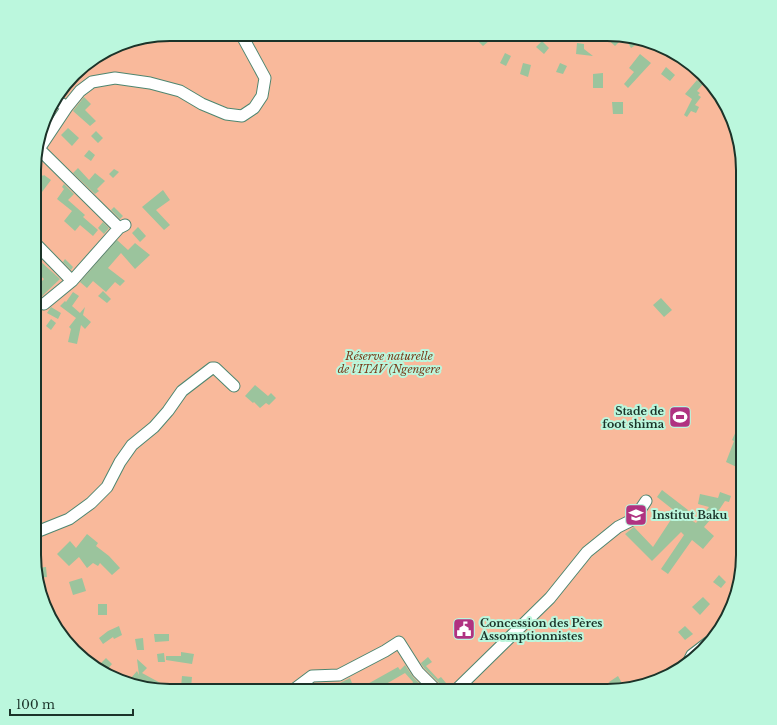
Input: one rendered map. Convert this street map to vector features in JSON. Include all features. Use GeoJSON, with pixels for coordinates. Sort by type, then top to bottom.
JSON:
{"type":"FeatureCollection","features":[{"type":"Feature","properties":{"kind":"street"},"geometry":{"type":"LineString","coordinates":[[44,141],[67,107],[80,91],[92,82],[115,78],[150,83],[180,90],[202,104],[226,114],[242,116],[254,108],[262,96],[265,78],[245,41]]}},
{"type":"Feature","properties":{"kind":"street"},"geometry":{"type":"LineString","coordinates":[[60,103],[67,107]]}},
{"type":"Feature","properties":{"kind":"street"},"geometry":{"type":"LineString","coordinates":[[42,154],[122,227],[72,281],[44,304]]}},
{"type":"Feature","properties":{"kind":"street"},"geometry":{"type":"LineString","coordinates":[[41,249],[72,281]]}},
{"type":"Feature","properties":{"kind":"street"},"geometry":{"type":"LineString","coordinates":[[41,530],[69,519],[91,504],[107,487],[120,462],[132,445],[159,422],[182,391],[206,371],[214,368],[234,386]]}},
{"type":"Feature","properties":{"kind":"street"},"geometry":{"type":"LineString","coordinates":[[462,684],[550,598],[586,552],[618,527],[634,518],[646,501]]}},
{"type":"Feature","properties":{"kind":"street"},"geometry":{"type":"LineString","coordinates":[[301,684],[312,676],[339,675],[385,651],[398,642],[418,672],[430,684]]}},
{"type":"Feature","properties":{"kind":"green space","name":"Réserve naturelle de l'ITAV (Ngengere"},"geometry":{"type":"Polygon","coordinates":[[[616,41],[641,45],[672,58],[692,73],[704,85],[714,98],[726,120],[732,136],[736,161],[736,555],[734,580],[726,605],[719,620],[709,634],[692,652],[679,662],[657,674],[641,680],[616,684],[170,684],[145,682],[120,674],[98,662],[73,640],[63,627],[51,605],[43,580],[41,564],[41,170],[43,145],[51,120],[58,105],[73,85],[85,73],[105,58],[120,51],[153,42],[616,41]]]}},
{"type":"Feature","properties":{"kind":"building"},"geometry":{"type":"Polygon","coordinates":[[[478,41],[489,41],[483,46],[478,41]]]}},
{"type":"Feature","properties":{"kind":"building"},"geometry":{"type":"Polygon","coordinates":[[[542,41],[549,48],[544,54],[536,47],[542,41]]]}},
{"type":"Feature","properties":{"kind":"building"},"geometry":{"type":"Polygon","coordinates":[[[610,41],[620,41],[615,46],[610,41]]]}},
{"type":"Feature","properties":{"kind":"building"},"geometry":{"type":"Polygon","coordinates":[[[577,43],[584,44],[584,49],[593,56],[576,54],[577,43]]]}},
{"type":"Feature","properties":{"kind":"building"},"geometry":{"type":"Polygon","coordinates":[[[628,43],[637,44],[631,48],[628,43]]]}},
{"type":"Feature","properties":{"kind":"building"},"geometry":{"type":"Polygon","coordinates":[[[505,53],[511,56],[506,66],[500,63],[505,53]]]}},
{"type":"Feature","properties":{"kind":"building"},"geometry":{"type":"Polygon","coordinates":[[[640,54],[651,63],[628,88],[624,84],[634,72],[629,68],[640,54]]]}},
{"type":"Feature","properties":{"kind":"building"},"geometry":{"type":"Polygon","coordinates":[[[523,63],[531,65],[528,77],[520,74],[523,63]]]}},
{"type":"Feature","properties":{"kind":"building"},"geometry":{"type":"Polygon","coordinates":[[[560,63],[567,66],[563,74],[556,72],[560,63]]]}},
{"type":"Feature","properties":{"kind":"building"},"geometry":{"type":"Polygon","coordinates":[[[666,67],[675,75],[670,81],[661,74],[666,67]]]}},
{"type":"Feature","properties":{"kind":"building"},"geometry":{"type":"Polygon","coordinates":[[[603,73],[603,88],[593,88],[593,74],[603,73]]]}},
{"type":"Feature","properties":{"kind":"building"},"geometry":{"type":"Polygon","coordinates":[[[697,80],[703,84],[697,91],[700,93],[698,95],[701,97],[695,105],[699,107],[696,113],[691,111],[687,117],[684,115],[692,99],[685,94],[697,80]]]}},
{"type":"Feature","properties":{"kind":"building"},"geometry":{"type":"Polygon","coordinates":[[[84,97],[91,104],[85,110],[96,121],[90,126],[73,111],[84,97]]]}},
{"type":"Feature","properties":{"kind":"building"},"geometry":{"type":"Polygon","coordinates":[[[612,102],[623,102],[623,114],[613,114],[612,102]]]}},
{"type":"Feature","properties":{"kind":"building"},"geometry":{"type":"Polygon","coordinates":[[[68,128],[79,138],[72,146],[61,135],[68,128]]]}},
{"type":"Feature","properties":{"kind":"building"},"geometry":{"type":"Polygon","coordinates":[[[96,131],[103,138],[98,143],[91,136],[96,131]]]}},
{"type":"Feature","properties":{"kind":"building"},"geometry":{"type":"Polygon","coordinates":[[[89,150],[95,155],[91,161],[84,156],[89,150]]]}},
{"type":"Feature","properties":{"kind":"building"},"geometry":{"type":"Polygon","coordinates":[[[78,168],[89,180],[95,173],[105,181],[97,189],[99,191],[95,194],[73,173],[78,168]]]}},
{"type":"Feature","properties":{"kind":"building"},"geometry":{"type":"Polygon","coordinates":[[[114,169],[119,172],[113,178],[109,174],[114,169]]]}},
{"type":"Feature","properties":{"kind":"building"},"geometry":{"type":"Polygon","coordinates":[[[41,174],[51,180],[41,193],[41,174]]]}},
{"type":"Feature","properties":{"kind":"building"},"geometry":{"type":"Polygon","coordinates":[[[64,184],[74,194],[68,200],[85,215],[83,217],[98,230],[93,236],[80,225],[75,231],[64,221],[72,211],[57,199],[64,189],[62,187],[64,184]]]}},
{"type":"Feature","properties":{"kind":"building"},"geometry":{"type":"Polygon","coordinates":[[[163,190],[170,200],[156,210],[170,225],[164,230],[142,207],[163,190]]]}},
{"type":"Feature","properties":{"kind":"building"},"geometry":{"type":"Polygon","coordinates":[[[114,207],[123,216],[120,219],[111,210],[114,207]]]}},
{"type":"Feature","properties":{"kind":"building"},"geometry":{"type":"Polygon","coordinates":[[[103,222],[109,228],[104,234],[98,228],[103,222]]]}},
{"type":"Feature","properties":{"kind":"building"},"geometry":{"type":"Polygon","coordinates":[[[138,227],[146,236],[140,242],[132,233],[138,227]]]}},
{"type":"Feature","properties":{"kind":"building"},"geometry":{"type":"Polygon","coordinates":[[[117,240],[128,250],[135,243],[150,255],[135,269],[121,253],[108,268],[125,281],[120,286],[115,282],[106,292],[93,281],[87,288],[80,282],[117,240]]]}},
{"type":"Feature","properties":{"kind":"building"},"geometry":{"type":"Polygon","coordinates":[[[65,259],[73,267],[71,270],[63,262],[65,259]]]}},
{"type":"Feature","properties":{"kind":"building"},"geometry":{"type":"Polygon","coordinates":[[[41,262],[60,279],[41,297],[41,282],[44,279],[41,276],[41,262]]]}},
{"type":"Feature","properties":{"kind":"building"},"geometry":{"type":"Polygon","coordinates":[[[103,291],[111,299],[107,303],[98,296],[103,291]]]}},
{"type":"Feature","properties":{"kind":"building"},"geometry":{"type":"Polygon","coordinates":[[[73,292],[79,296],[72,306],[80,313],[85,307],[83,315],[91,322],[85,329],[81,325],[77,344],[68,342],[71,329],[69,327],[76,318],[60,306],[65,301],[66,302],[73,292]]]}},
{"type":"Feature","properties":{"kind":"building"},"geometry":{"type":"Polygon","coordinates":[[[661,298],[672,310],[664,317],[653,305],[661,298]]]}},
{"type":"Feature","properties":{"kind":"building"},"geometry":{"type":"Polygon","coordinates":[[[51,307],[61,313],[58,319],[47,313],[51,307]]]}},
{"type":"Feature","properties":{"kind":"building"},"geometry":{"type":"Polygon","coordinates":[[[51,319],[56,323],[51,330],[46,326],[51,319]]]}},
{"type":"Feature","properties":{"kind":"building"},"geometry":{"type":"Polygon","coordinates":[[[255,385],[268,396],[271,393],[276,398],[269,405],[266,403],[260,408],[245,396],[255,385]]]}},
{"type":"Feature","properties":{"kind":"building"},"geometry":{"type":"Polygon","coordinates":[[[736,431],[736,467],[726,462],[734,441],[732,440],[736,431]]]}},
{"type":"Feature","properties":{"kind":"building"},"geometry":{"type":"Polygon","coordinates":[[[662,490],[688,510],[684,516],[696,523],[709,507],[698,504],[700,494],[718,498],[720,492],[731,496],[729,502],[725,501],[717,513],[704,527],[714,536],[703,549],[692,540],[668,574],[661,569],[684,535],[681,532],[652,561],[625,534],[634,527],[653,547],[676,512],[657,497],[662,490]]]}},
{"type":"Feature","properties":{"kind":"building"},"geometry":{"type":"Polygon","coordinates":[[[87,534],[98,543],[96,546],[109,556],[120,568],[112,575],[100,563],[98,566],[93,563],[87,568],[79,557],[69,566],[57,554],[70,541],[76,548],[87,534]]]}},
{"type":"Feature","properties":{"kind":"building"},"geometry":{"type":"Polygon","coordinates":[[[46,567],[47,577],[43,577],[41,568],[46,567]]]}},
{"type":"Feature","properties":{"kind":"building"},"geometry":{"type":"Polygon","coordinates":[[[719,575],[726,582],[721,588],[713,582],[719,575]]]}},
{"type":"Feature","properties":{"kind":"building"},"geometry":{"type":"Polygon","coordinates":[[[82,578],[86,591],[73,595],[69,582],[82,578]]]}},
{"type":"Feature","properties":{"kind":"building"},"geometry":{"type":"Polygon","coordinates":[[[703,597],[710,604],[700,615],[692,607],[703,597]]]}},
{"type":"Feature","properties":{"kind":"building"},"geometry":{"type":"Polygon","coordinates":[[[98,604],[107,604],[107,615],[98,615],[98,604]]]}},
{"type":"Feature","properties":{"kind":"building"},"geometry":{"type":"Polygon","coordinates":[[[119,626],[122,635],[114,639],[113,637],[103,644],[99,638],[108,631],[119,626]]]}},
{"type":"Feature","properties":{"kind":"building"},"geometry":{"type":"Polygon","coordinates":[[[685,626],[693,634],[685,640],[678,632],[685,626]]]}},
{"type":"Feature","properties":{"kind":"building"},"geometry":{"type":"Polygon","coordinates":[[[154,634],[169,634],[169,641],[155,642],[154,634]]]}},
{"type":"Feature","properties":{"kind":"building"},"geometry":{"type":"Polygon","coordinates":[[[143,638],[144,650],[137,650],[135,639],[143,638]]]}},
{"type":"Feature","properties":{"kind":"building"},"geometry":{"type":"Polygon","coordinates":[[[181,652],[194,654],[192,664],[166,660],[166,656],[181,656],[181,652]]]}},
{"type":"Feature","properties":{"kind":"building"},"geometry":{"type":"Polygon","coordinates":[[[164,653],[165,662],[158,662],[157,654],[164,653]]]}},
{"type":"Feature","properties":{"kind":"building"},"geometry":{"type":"Polygon","coordinates":[[[428,657],[432,662],[426,666],[438,679],[441,677],[446,683],[440,684],[420,662],[421,663],[428,657]]]}},
{"type":"Feature","properties":{"kind":"building"},"geometry":{"type":"Polygon","coordinates":[[[106,658],[112,664],[108,669],[100,664],[106,658]]]}},
{"type":"Feature","properties":{"kind":"building"},"geometry":{"type":"Polygon","coordinates":[[[137,659],[147,668],[142,673],[161,683],[145,682],[131,678],[137,671],[139,675],[137,659]]]}},
{"type":"Feature","properties":{"kind":"building"},"geometry":{"type":"Polygon","coordinates":[[[405,665],[420,684],[412,684],[413,682],[405,673],[386,684],[368,684],[398,667],[400,670],[405,665]]]}},
{"type":"Feature","properties":{"kind":"building"},"geometry":{"type":"Polygon","coordinates":[[[182,676],[192,677],[191,684],[181,684],[182,676]]]}},
{"type":"Feature","properties":{"kind":"building"},"geometry":{"type":"Polygon","coordinates":[[[618,676],[622,683],[610,684],[609,682],[618,676]]]}},
{"type":"Feature","properties":{"kind":"building"},"geometry":{"type":"Polygon","coordinates":[[[350,678],[352,684],[338,684],[350,678]]]}},
{"type":"Feature","properties":{"kind":"place","name":"Stade de foot shima"},"geometry":{"type":"Point","coordinates":[680,417]}},
{"type":"Feature","properties":{"kind":"place","name":"Institut Baku"},"geometry":{"type":"Point","coordinates":[636,515]}},
{"type":"Feature","properties":{"kind":"place","name":"Concession des Pères Assomptionnistes"},"geometry":{"type":"Point","coordinates":[464,629]}}]}
